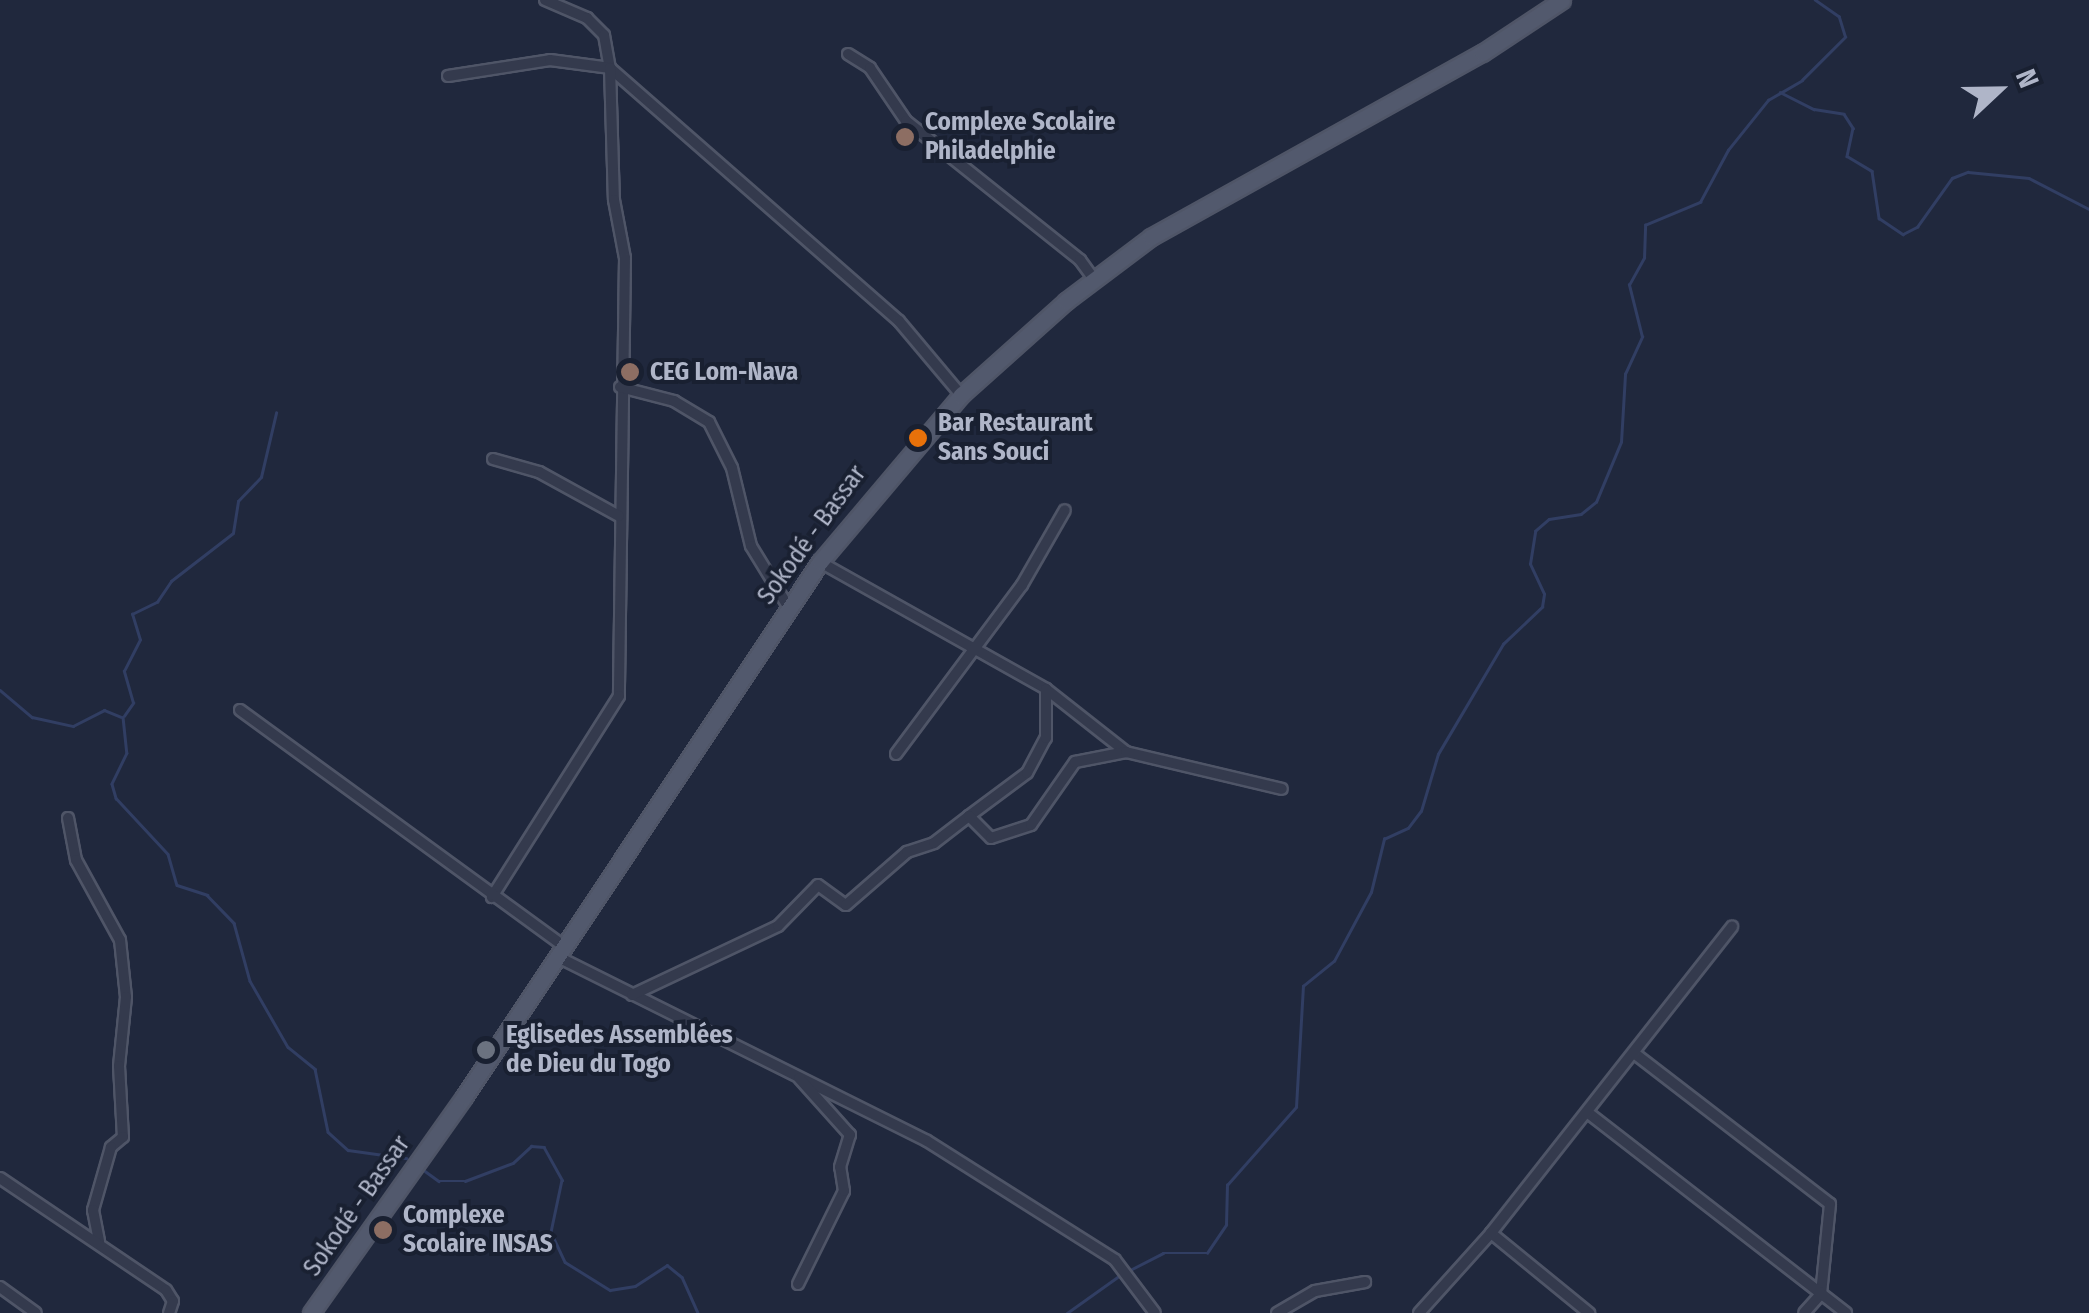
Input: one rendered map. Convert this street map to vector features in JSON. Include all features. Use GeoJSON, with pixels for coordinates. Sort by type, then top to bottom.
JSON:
{"type":"FeatureCollection","features":[{"type":"Feature","properties":{"kind":"main road","name":"Sokodé - Bassar"},"geometry":{"type":"LineString","coordinates":[[311,1313],[561,952],[820,562],[960,395],[1094,279],[1203,204],[1482,53],[1562,0]]}},
{"type":"Feature","properties":{"kind":"street"},"geometry":{"type":"LineString","coordinates":[[492,897],[619,696],[620,387],[625,258],[614,200],[610,68],[604,35],[587,18],[544,0]]}},
{"type":"Feature","properties":{"kind":"street"},"geometry":{"type":"LineString","coordinates":[[848,54],[870,68],[906,120],[1080,260],[1094,279]]}},
{"type":"Feature","properties":{"kind":"street"},"geometry":{"type":"LineString","coordinates":[[448,76],[550,60],[610,68],[899,321],[960,395]]}},
{"type":"Feature","properties":{"kind":"street"},"geometry":{"type":"LineString","coordinates":[[620,387],[674,401],[708,422],[732,468],[751,546],[789,608]]}},
{"type":"Feature","properties":{"kind":"street"},"geometry":{"type":"LineString","coordinates":[[493,459],[538,472],[619,516]]}},
{"type":"Feature","properties":{"kind":"street"},"geometry":{"type":"LineString","coordinates":[[896,754],[974,653],[1065,510]]}},
{"type":"Feature","properties":{"kind":"street"},"geometry":{"type":"LineString","coordinates":[[820,562],[974,653],[1046,689],[1126,752]]}},
{"type":"Feature","properties":{"kind":"street"},"geometry":{"type":"LineString","coordinates":[[632,994],[778,926],[818,885],[846,905],[907,852],[934,842],[1026,774],[1046,738],[1046,689]]}},
{"type":"Feature","properties":{"kind":"street"},"geometry":{"type":"LineString","coordinates":[[240,710],[561,952],[632,994],[927,1140],[1127,1272],[1155,1313]]}},
{"type":"Feature","properties":{"kind":"street"},"geometry":{"type":"LineString","coordinates":[[969,816],[991,838],[1004,838],[1043,814],[1075,762],[1126,752],[1282,788]]}},
{"type":"Feature","properties":{"kind":"street"},"geometry":{"type":"LineString","coordinates":[[68,818],[76,860],[120,940],[126,997],[123,1137],[111,1146],[93,1210],[99,1241]]}},
{"type":"Feature","properties":{"kind":"street"},"geometry":{"type":"LineString","coordinates":[[1419,1313],[1490,1234],[1732,927]]}},
{"type":"Feature","properties":{"kind":"street"},"geometry":{"type":"LineString","coordinates":[[1634,1054],[1830,1204],[1820,1294],[1804,1313]]}},
{"type":"Feature","properties":{"kind":"street"},"geometry":{"type":"LineString","coordinates":[[794,1072],[850,1135],[840,1168],[844,1191],[817,1233],[798,1284]]}},
{"type":"Feature","properties":{"kind":"street"},"geometry":{"type":"LineString","coordinates":[[1588,1112],[1846,1313]]}},
{"type":"Feature","properties":{"kind":"street"},"geometry":{"type":"LineString","coordinates":[[0,1178],[99,1241],[130,1270],[166,1290],[173,1302],[169,1313]]}},
{"type":"Feature","properties":{"kind":"street"},"geometry":{"type":"LineString","coordinates":[[1490,1234],[1588,1313]]}},
{"type":"Feature","properties":{"kind":"street"},"geometry":{"type":"LineString","coordinates":[[1277,1313],[1316,1291],[1365,1282]]}},
{"type":"Feature","properties":{"kind":"street"},"geometry":{"type":"LineString","coordinates":[[0,1287],[36,1313]]}},
{"type":"Feature","properties":{"kind":"waterway"},"geometry":{"type":"LineString","coordinates":[[1130,1270],[1163,1253],[1207,1253],[1226,1225],[1227,1185],[1296,1107],[1303,986],[1334,961],[1371,892],[1384,839],[1408,828],[1421,811],[1438,754],[1503,644],[1542,607],[1544,594],[1530,564],[1535,531],[1549,519],[1581,514],[1596,502],[1621,442],[1625,374],[1642,337],[1629,285],[1644,258],[1645,225],[1700,202],[1728,150],[1768,100],[1802,80],[1845,37],[1839,17],[1815,0]]}},
{"type":"Feature","properties":{"kind":"waterway"},"geometry":{"type":"LineString","coordinates":[[1780,92],[1814,109],[1844,114],[1853,128],[1847,156],[1872,171],[1879,218],[1903,234],[1917,227],[1952,178],[1968,172],[2029,178],[2089,209]]}},
{"type":"Feature","properties":{"kind":"waterway"},"geometry":{"type":"LineString","coordinates":[[124,716],[133,703],[124,671],[140,640],[132,614],[157,602],[171,581],[233,533],[238,501],[261,477],[276,413]]}},
{"type":"Feature","properties":{"kind":"waterway"},"geometry":{"type":"LineString","coordinates":[[0,690],[32,717],[73,726],[104,710],[121,717]]}},
{"type":"Feature","properties":{"kind":"waterway"},"geometry":{"type":"LineString","coordinates":[[123,717],[127,753],[112,784],[116,798],[168,854],[177,885],[207,895],[234,923],[250,981],[288,1047],[315,1069],[328,1132],[348,1150],[406,1158]]}},
{"type":"Feature","properties":{"kind":"waterway"},"geometry":{"type":"LineString","coordinates":[[425,1171],[439,1181],[465,1181],[513,1163],[531,1146],[544,1147],[562,1180],[551,1232],[565,1262],[610,1290],[635,1286],[667,1265],[682,1277],[698,1313]]}},
{"type":"Feature","properties":{"kind":"waterway"},"geometry":{"type":"LineString","coordinates":[[1067,1313],[1119,1276]]}},
{"type":"Feature","properties":{"kind":"place","name":"Complexe Scolaire Philadelphie"},"geometry":{"type":"Point","coordinates":[905,137]}},
{"type":"Feature","properties":{"kind":"place","name":"CEG Lom-Nava"},"geometry":{"type":"Point","coordinates":[630,372]}},
{"type":"Feature","properties":{"kind":"place","name":"Bar Restaurant Sans Souci"},"geometry":{"type":"Point","coordinates":[918,438]}},
{"type":"Feature","properties":{"kind":"place","name":"Eglisedes Assemblées de Dieu du Togo"},"geometry":{"type":"Point","coordinates":[486,1050]}},
{"type":"Feature","properties":{"kind":"place","name":"Complexe Scolaire INSAS"},"geometry":{"type":"Point","coordinates":[383,1230]}}]}
